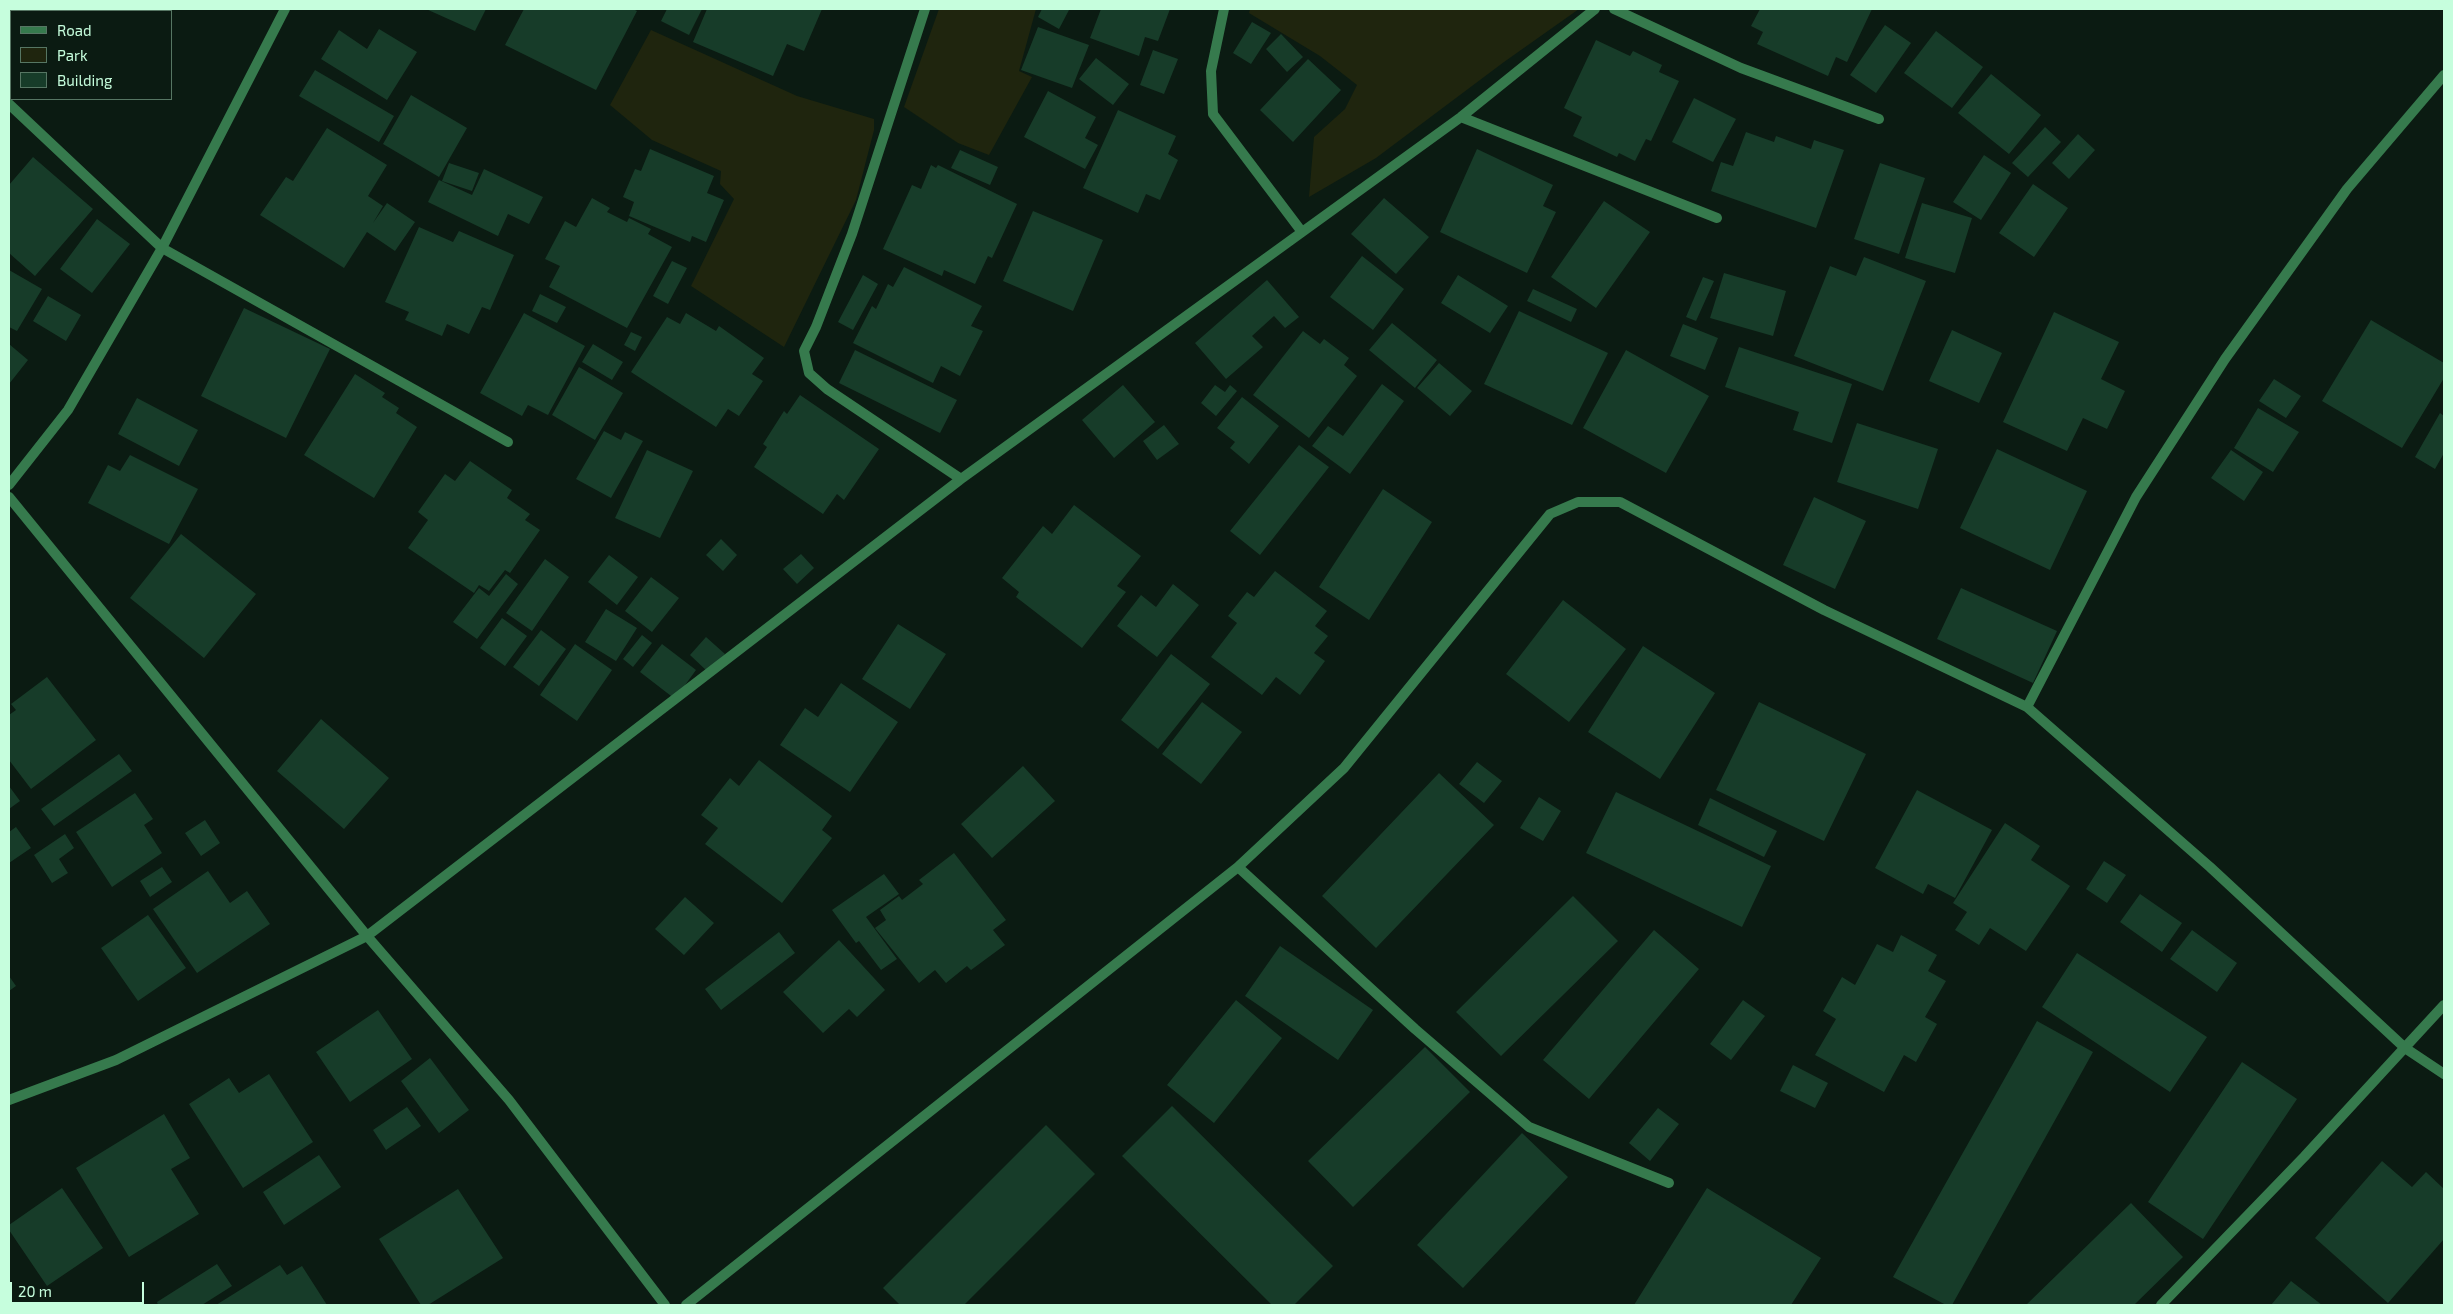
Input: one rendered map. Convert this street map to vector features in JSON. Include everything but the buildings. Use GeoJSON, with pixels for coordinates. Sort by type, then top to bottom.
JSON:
{"type":"FeatureCollection","features":[{"type":"Feature","properties":{"kind":"street"},"geometry":{"type":"LineString","coordinates":[[9,485],[68,410],[162,248],[285,9]]}},
{"type":"Feature","properties":{"kind":"street"},"geometry":{"type":"LineString","coordinates":[[925,9],[852,234],[816,327],[804,352],[809,372],[827,389],[961,479]]}},
{"type":"Feature","properties":{"kind":"street"},"geometry":{"type":"LineString","coordinates":[[1224,9],[1211,71],[1213,114],[1302,232]]}},
{"type":"Feature","properties":{"kind":"street"},"geometry":{"type":"LineString","coordinates":[[9,1100],[116,1060],[368,936],[961,479],[1461,117],[1595,9]]}},
{"type":"Feature","properties":{"kind":"street"},"geometry":{"type":"LineString","coordinates":[[1614,9],[1741,68],[1879,119]]}},
{"type":"Feature","properties":{"kind":"street"},"geometry":{"type":"LineString","coordinates":[[2027,707],[2136,497],[2225,359],[2347,189],[2444,75]]}},
{"type":"Feature","properties":{"kind":"street"},"geometry":{"type":"LineString","coordinates":[[9,104],[162,248],[508,442]]}},
{"type":"Feature","properties":{"kind":"street"},"geometry":{"type":"LineString","coordinates":[[1461,117],[1717,218]]}},
{"type":"Feature","properties":{"kind":"street"},"geometry":{"type":"LineString","coordinates":[[9,497],[368,936],[509,1100],[665,1305]]}},
{"type":"Feature","properties":{"kind":"street"},"geometry":{"type":"LineString","coordinates":[[686,1305],[1238,867],[1344,768],[1430,665],[1550,514],[1578,502],[1620,502],[1824,610],[2027,707],[2210,867],[2406,1048],[2444,1074]]}},
{"type":"Feature","properties":{"kind":"street"},"geometry":{"type":"LineString","coordinates":[[1238,867],[1415,1029],[1529,1127],[1669,1183]]}},
{"type":"Feature","properties":{"kind":"street"},"geometry":{"type":"LineString","coordinates":[[2161,1305],[2444,1006]]}},
{"type":"Feature","properties":{"kind":"green space"},"geometry":{"type":"Polygon","coordinates":[[[939,9],[1036,9],[1019,71],[1032,77],[989,155],[958,143],[904,107],[939,9]]]}},
{"type":"Feature","properties":{"kind":"green space"},"geometry":{"type":"Polygon","coordinates":[[[1250,9],[1579,9],[1504,62],[1376,158],[1309,197],[1314,137],[1345,109],[1357,85],[1320,56],[1249,13],[1250,9]]]}},
{"type":"Feature","properties":{"kind":"green space"},"geometry":{"type":"Polygon","coordinates":[[[651,30],[797,96],[874,119],[874,130],[856,200],[784,347],[691,286],[734,199],[720,184],[721,171],[652,140],[610,105],[651,30]]]}}]}
